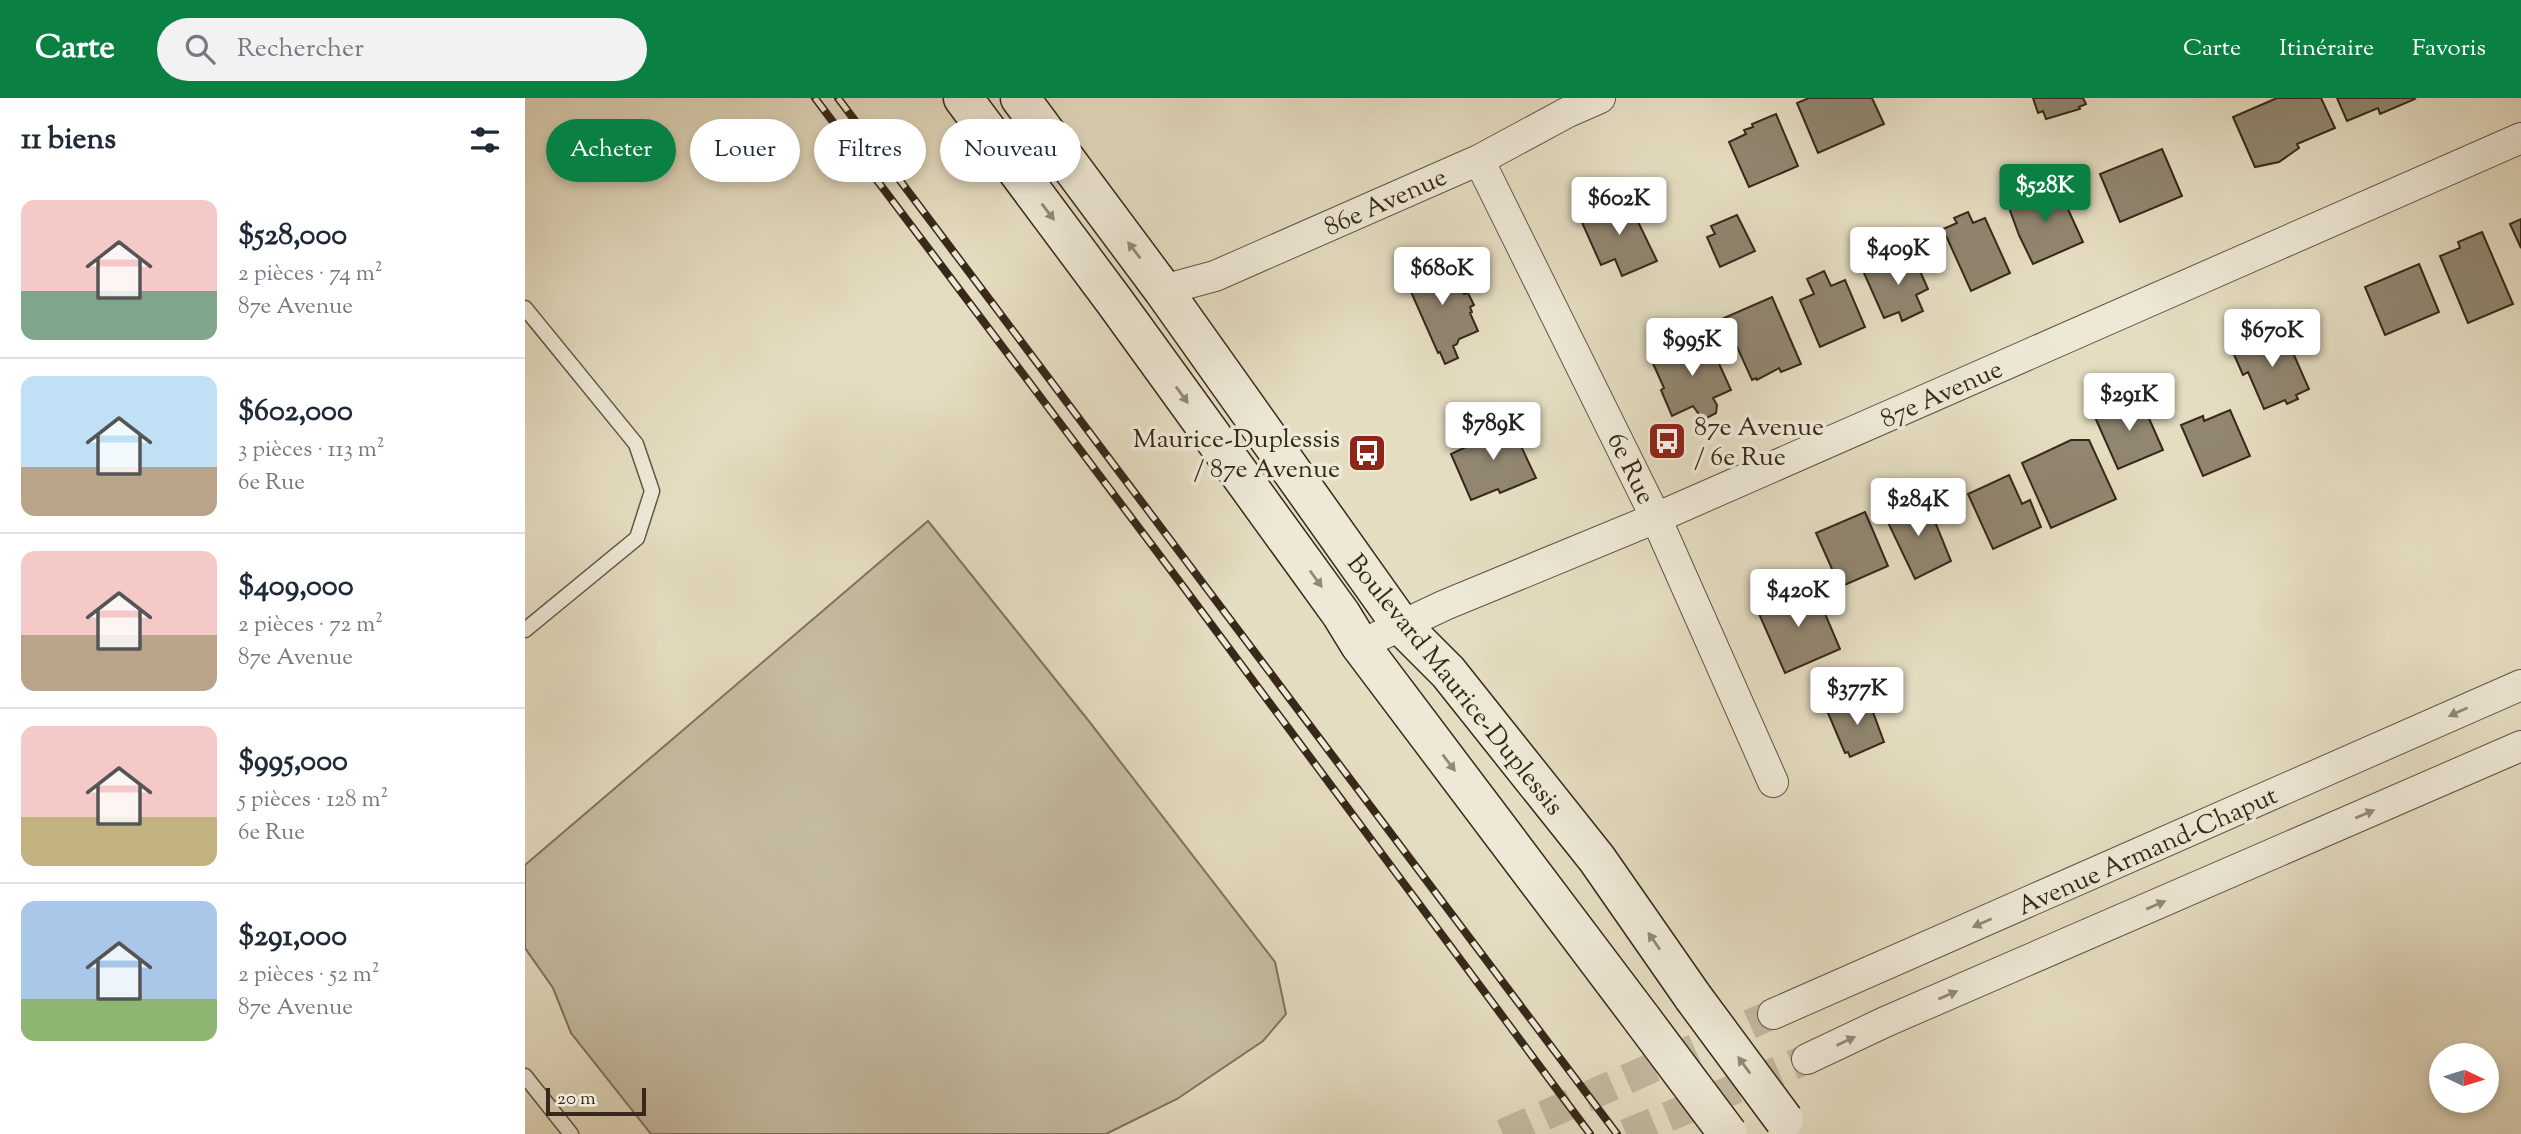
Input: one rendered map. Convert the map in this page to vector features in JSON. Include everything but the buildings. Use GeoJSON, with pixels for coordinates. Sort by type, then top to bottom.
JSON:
{"type":"FeatureCollection","features":[{"type":"Feature","properties":{"kind":"street","name":"Boulevard Maurice-Duplessis"},"geometry":{"type":"LineString","coordinates":[[963,98],[1115,302],[1341,614],[1360,645],[1728,1134]]}},
{"type":"Feature","properties":{"kind":"street","name":"Boulevard Maurice-Duplessis"},"geometry":{"type":"LineString","coordinates":[[1020,98],[1163,290],[1401,625],[1448,672],[1597,859],[1693,997],[1790,1127]]}},
{"type":"Feature","properties":{"kind":"street","name":"86e Avenue"},"geometry":{"type":"LineString","coordinates":[[1163,290],[1215,276],[1479,160],[1568,112],[1600,98]]}},
{"type":"Feature","properties":{"kind":"street","name":"87e Avenue"},"geometry":{"type":"LineString","coordinates":[[1360,645],[2521,138]]}},
{"type":"Feature","properties":{"kind":"street","name":"6e Rue"},"geometry":{"type":"LineString","coordinates":[[1479,160],[1656,518],[1773,782]]}},
{"type":"Feature","properties":{"kind":"street","name":"Avenue Armand-Chaput"},"geometry":{"type":"LineString","coordinates":[[1773,1014],[2521,685]]}},
{"type":"Feature","properties":{"kind":"street","name":"Avenue Armand-Chaput"},"geometry":{"type":"LineString","coordinates":[[1807,1059],[2521,747]]}},
{"type":"Feature","properties":{"kind":"lane"},"geometry":{"type":"LineString","coordinates":[[525,307],[636,444],[652,491],[638,538],[525,630]]}},
{"type":"Feature","properties":{"kind":"lane"},"geometry":{"type":"LineString","coordinates":[[525,1076],[571,1134]]}},
{"type":"Feature","properties":{"kind":"shaded area"},"geometry":{"type":"Polygon","coordinates":[[[928,521],[1088,720],[1275,962],[1286,1014],[1263,1041],[1177,1099],[1106,1134],[651,1134],[571,1033],[553,988],[525,948],[525,865],[928,521]]]}},
{"type":"Feature","properties":{"kind":"tunnel"},"geometry":{"type":"LineString","coordinates":[[1503,1134],[1773,1014]]}},
{"type":"Feature","properties":{"kind":"tunnel"},"geometry":{"type":"LineString","coordinates":[[1626,1134],[1807,1059]]}},
{"type":"Feature","properties":{"kind":"railway"},"geometry":{"type":"LineString","coordinates":[[815,98],[1182,585],[1590,1134]]}},
{"type":"Feature","properties":{"kind":"railway"},"geometry":{"type":"LineString","coordinates":[[838,98],[1617,1134]]}},
{"type":"Feature","properties":{"kind":"place","name":"87e Avenue / 6e Rue"},"geometry":{"type":"Point","coordinates":[1667,441]}},
{"type":"Feature","properties":{"kind":"place","name":"Maurice-Duplessis / 87e Avenue"},"geometry":{"type":"Point","coordinates":[1367,453]}}]}
